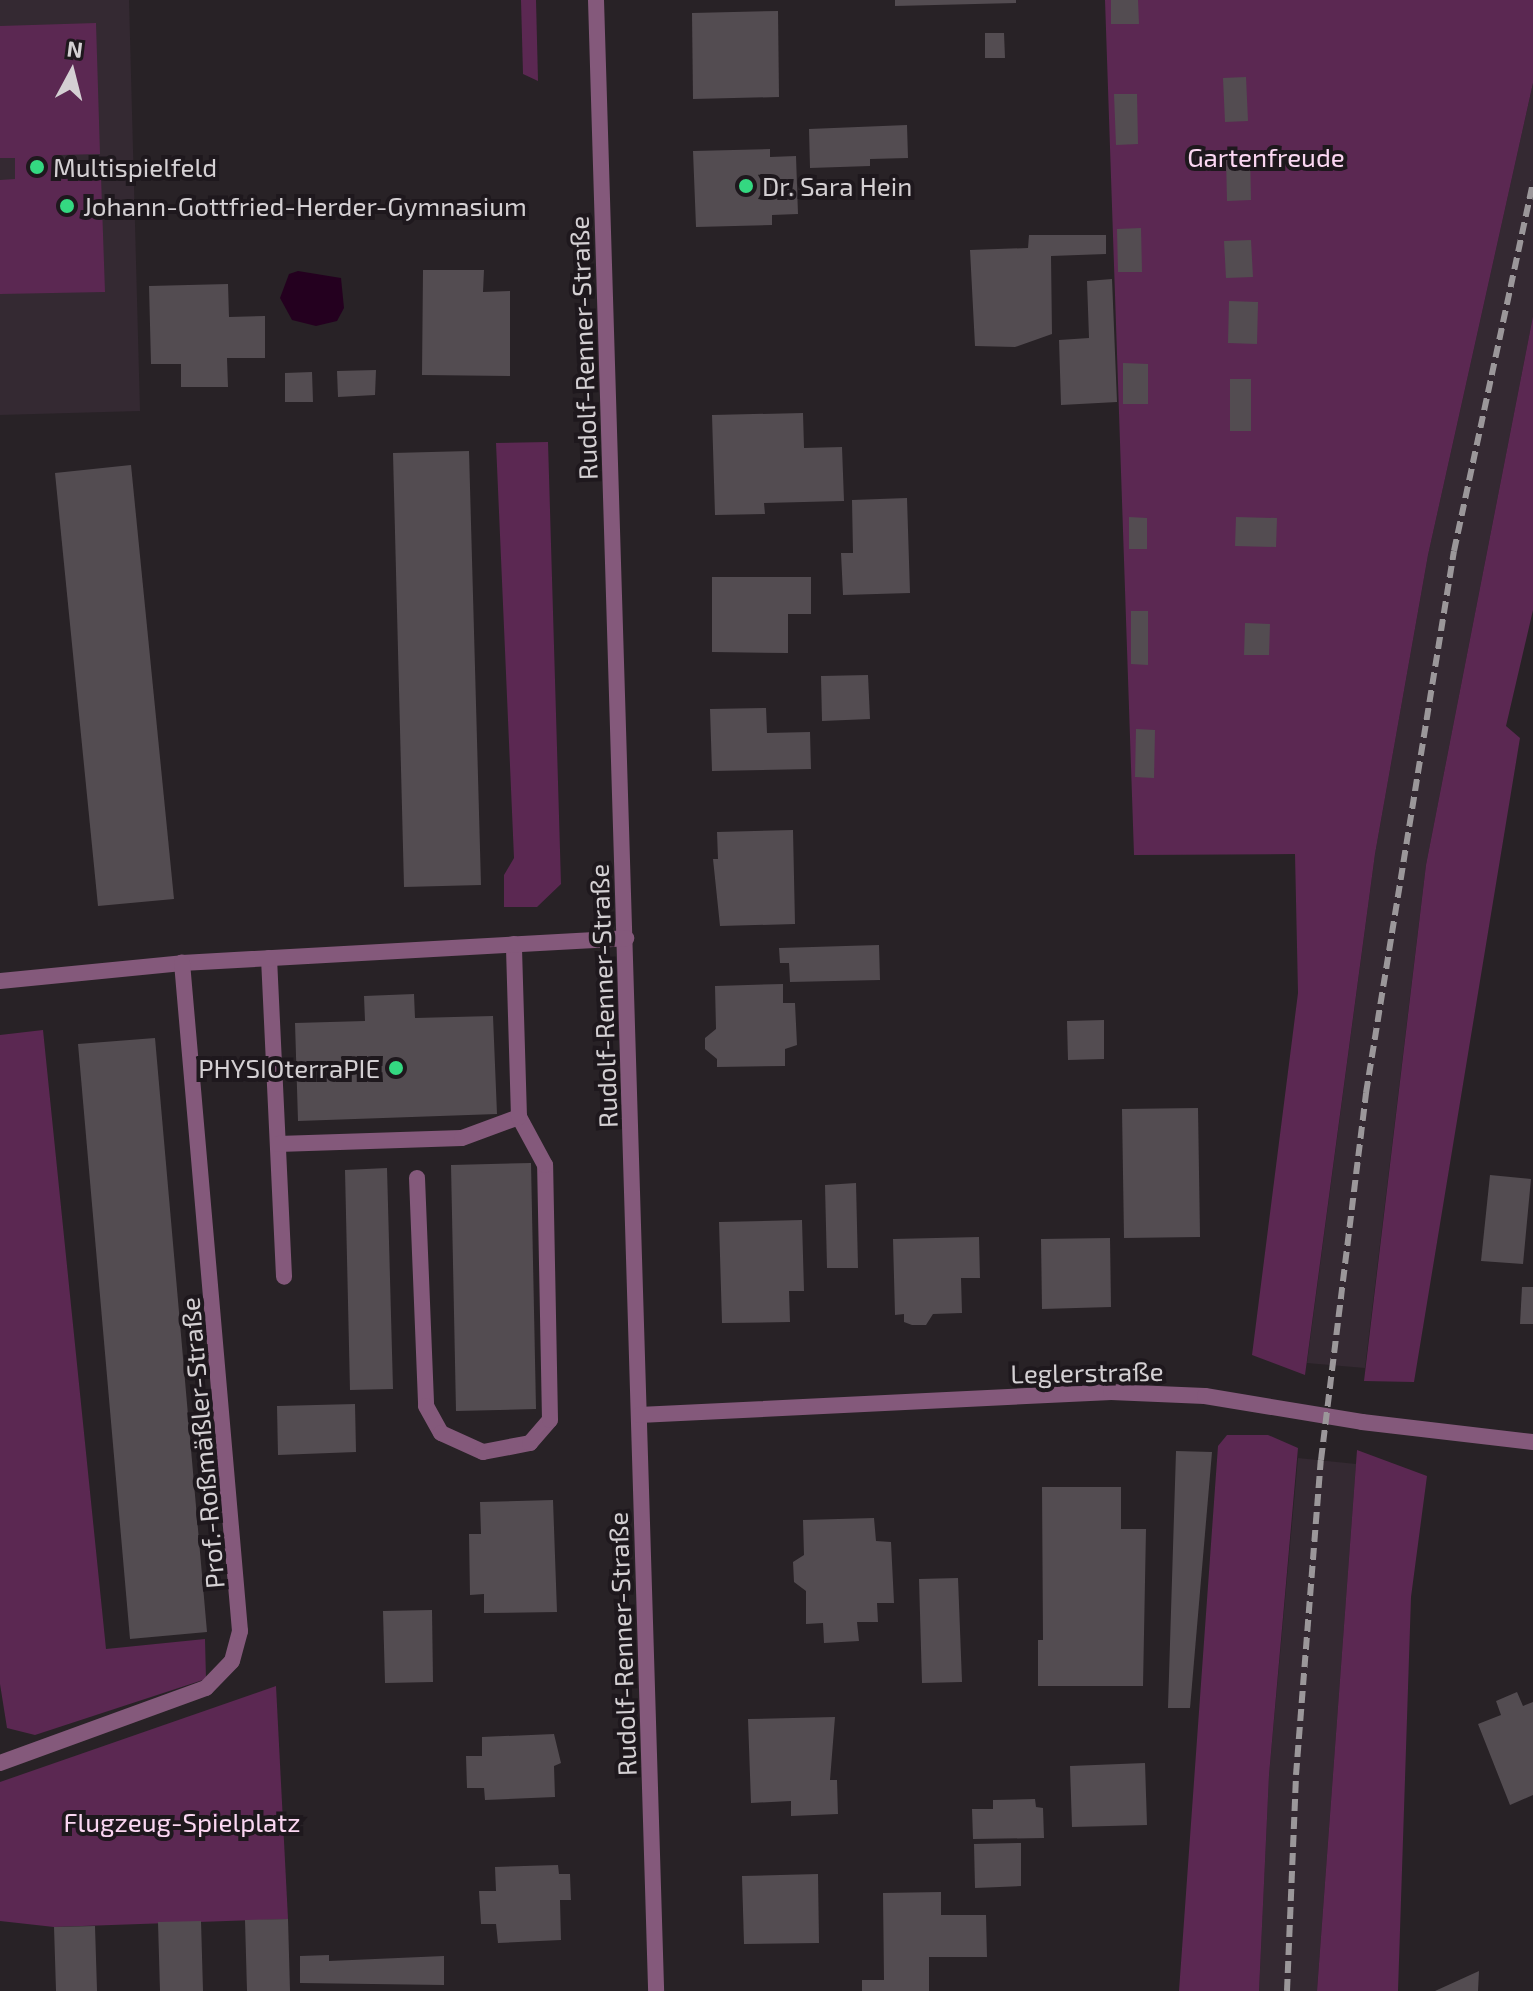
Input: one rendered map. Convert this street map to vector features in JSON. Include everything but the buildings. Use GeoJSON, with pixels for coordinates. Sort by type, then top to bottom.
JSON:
{"type":"FeatureCollection","features":[{"type":"Feature","properties":{"kind":"street","name":"Rudolf-Renner-Straße"},"geometry":{"type":"LineString","coordinates":[[596,0],[656,1991]]}},
{"type":"Feature","properties":{"kind":"street"},"geometry":{"type":"LineString","coordinates":[[0,981],[182,963],[626,938]]}},
{"type":"Feature","properties":{"kind":"street"},"geometry":{"type":"LineString","coordinates":[[417,1178],[426,1406],[441,1433],[483,1452],[530,1443],[550,1420],[545,1165],[519,1117],[514,944]]}},
{"type":"Feature","properties":{"kind":"street"},"geometry":{"type":"LineString","coordinates":[[269,958],[284,1277]]}},
{"type":"Feature","properties":{"kind":"street","name":"Prof.-Roßmäßler-Straße"},"geometry":{"type":"LineString","coordinates":[[0,1763],[206,1688],[232,1661],[240,1631],[182,963]]}},
{"type":"Feature","properties":{"kind":"street"},"geometry":{"type":"LineString","coordinates":[[278,1144],[462,1138],[519,1117]]}},
{"type":"Feature","properties":{"kind":"street","name":"Leglerstraße"},"geometry":{"type":"LineString","coordinates":[[639,1415],[1111,1392],[1205,1396],[1532,1443]]}},
{"type":"Feature","properties":{"kind":"shaded area","name":"Johann-Gottfried-Herder-Gymnasium"},"geometry":{"type":"Polygon","coordinates":[[[0,0],[129,0],[140,411],[0,415],[0,0]]]}},
{"type":"Feature","properties":{"kind":"shaded area"},"geometry":{"type":"Polygon","coordinates":[[[1533,83],[1533,316],[1426,865],[1365,1368],[1307,1363],[1375,854],[1428,555],[1533,83]]]}},
{"type":"Feature","properties":{"kind":"shaded area"},"geometry":{"type":"Polygon","coordinates":[[[298,271],[341,278],[344,308],[337,321],[316,326],[292,320],[280,298],[289,274],[298,271]]]}},
{"type":"Feature","properties":{"kind":"shaded area"},"geometry":{"type":"Polygon","coordinates":[[[1298,1458],[1356,1464],[1317,1991],[1259,1991],[1269,1775],[1298,1458]]]}},
{"type":"Feature","properties":{"kind":"green space"},"geometry":{"type":"Polygon","coordinates":[[[521,0],[536,0],[538,81],[523,74],[521,0]]]}},
{"type":"Feature","properties":{"kind":"green space","name":"Gartenfreude"},"geometry":{"type":"Polygon","coordinates":[[[1105,0],[1533,0],[1533,83],[1428,555],[1375,854],[1305,1375],[1252,1355],[1298,993],[1295,854],[1134,855],[1105,0]]]}},
{"type":"Feature","properties":{"kind":"green space","name":"Multispielfeld"},"geometry":{"type":"Polygon","coordinates":[[[96,23],[100,154],[60,155],[60,176],[101,176],[105,292],[0,294],[0,180],[15,179],[15,158],[0,158],[0,26],[96,23]]]}},
{"type":"Feature","properties":{"kind":"green space"},"geometry":{"type":"Polygon","coordinates":[[[1533,316],[1533,610],[1506,726],[1520,738],[1414,1382],[1364,1381],[1426,865],[1533,316]]]}},
{"type":"Feature","properties":{"kind":"green space"},"geometry":{"type":"Polygon","coordinates":[[[548,442],[561,884],[537,907],[504,907],[504,875],[514,858],[496,443],[548,442]]]}},
{"type":"Feature","properties":{"kind":"green space"},"geometry":{"type":"Polygon","coordinates":[[[43,1030],[106,1649],[205,1639],[206,1679],[35,1735],[7,1728],[0,1684],[0,1035],[43,1030]]]}},
{"type":"Feature","properties":{"kind":"green space"},"geometry":{"type":"Polygon","coordinates":[[[1227,1435],[1268,1435],[1298,1448],[1269,1775],[1259,1991],[1179,1991],[1218,1446],[1227,1435]]]}},
{"type":"Feature","properties":{"kind":"green space"},"geometry":{"type":"Polygon","coordinates":[[[1357,1450],[1427,1476],[1411,1597],[1398,1991],[1317,1991],[1357,1450]]]}},
{"type":"Feature","properties":{"kind":"green space","name":"Flugzeug-Spielplatz"},"geometry":{"type":"Polygon","coordinates":[[[276,1686],[288,1919],[54,1927],[0,1921],[0,1782],[276,1686]]]}},
{"type":"Feature","properties":{"kind":"railway"},"geometry":{"type":"LineString","coordinates":[[1287,1991],[1296,1775],[1321,1460],[1366,1093],[1454,551],[1533,181]]}},
{"type":"Feature","properties":{"kind":"place","name":"Multispielfeld"},"geometry":{"type":"Point","coordinates":[37,167]}},
{"type":"Feature","properties":{"kind":"place","name":"Dr. Sara Hein"},"geometry":{"type":"Point","coordinates":[746,186]}},
{"type":"Feature","properties":{"kind":"place","name":"Johann-Gottfried-Herder-Gymnasium"},"geometry":{"type":"Point","coordinates":[67,206]}},
{"type":"Feature","properties":{"kind":"place","name":"PHYSIOterraPIE"},"geometry":{"type":"Point","coordinates":[396,1068]}}]}
